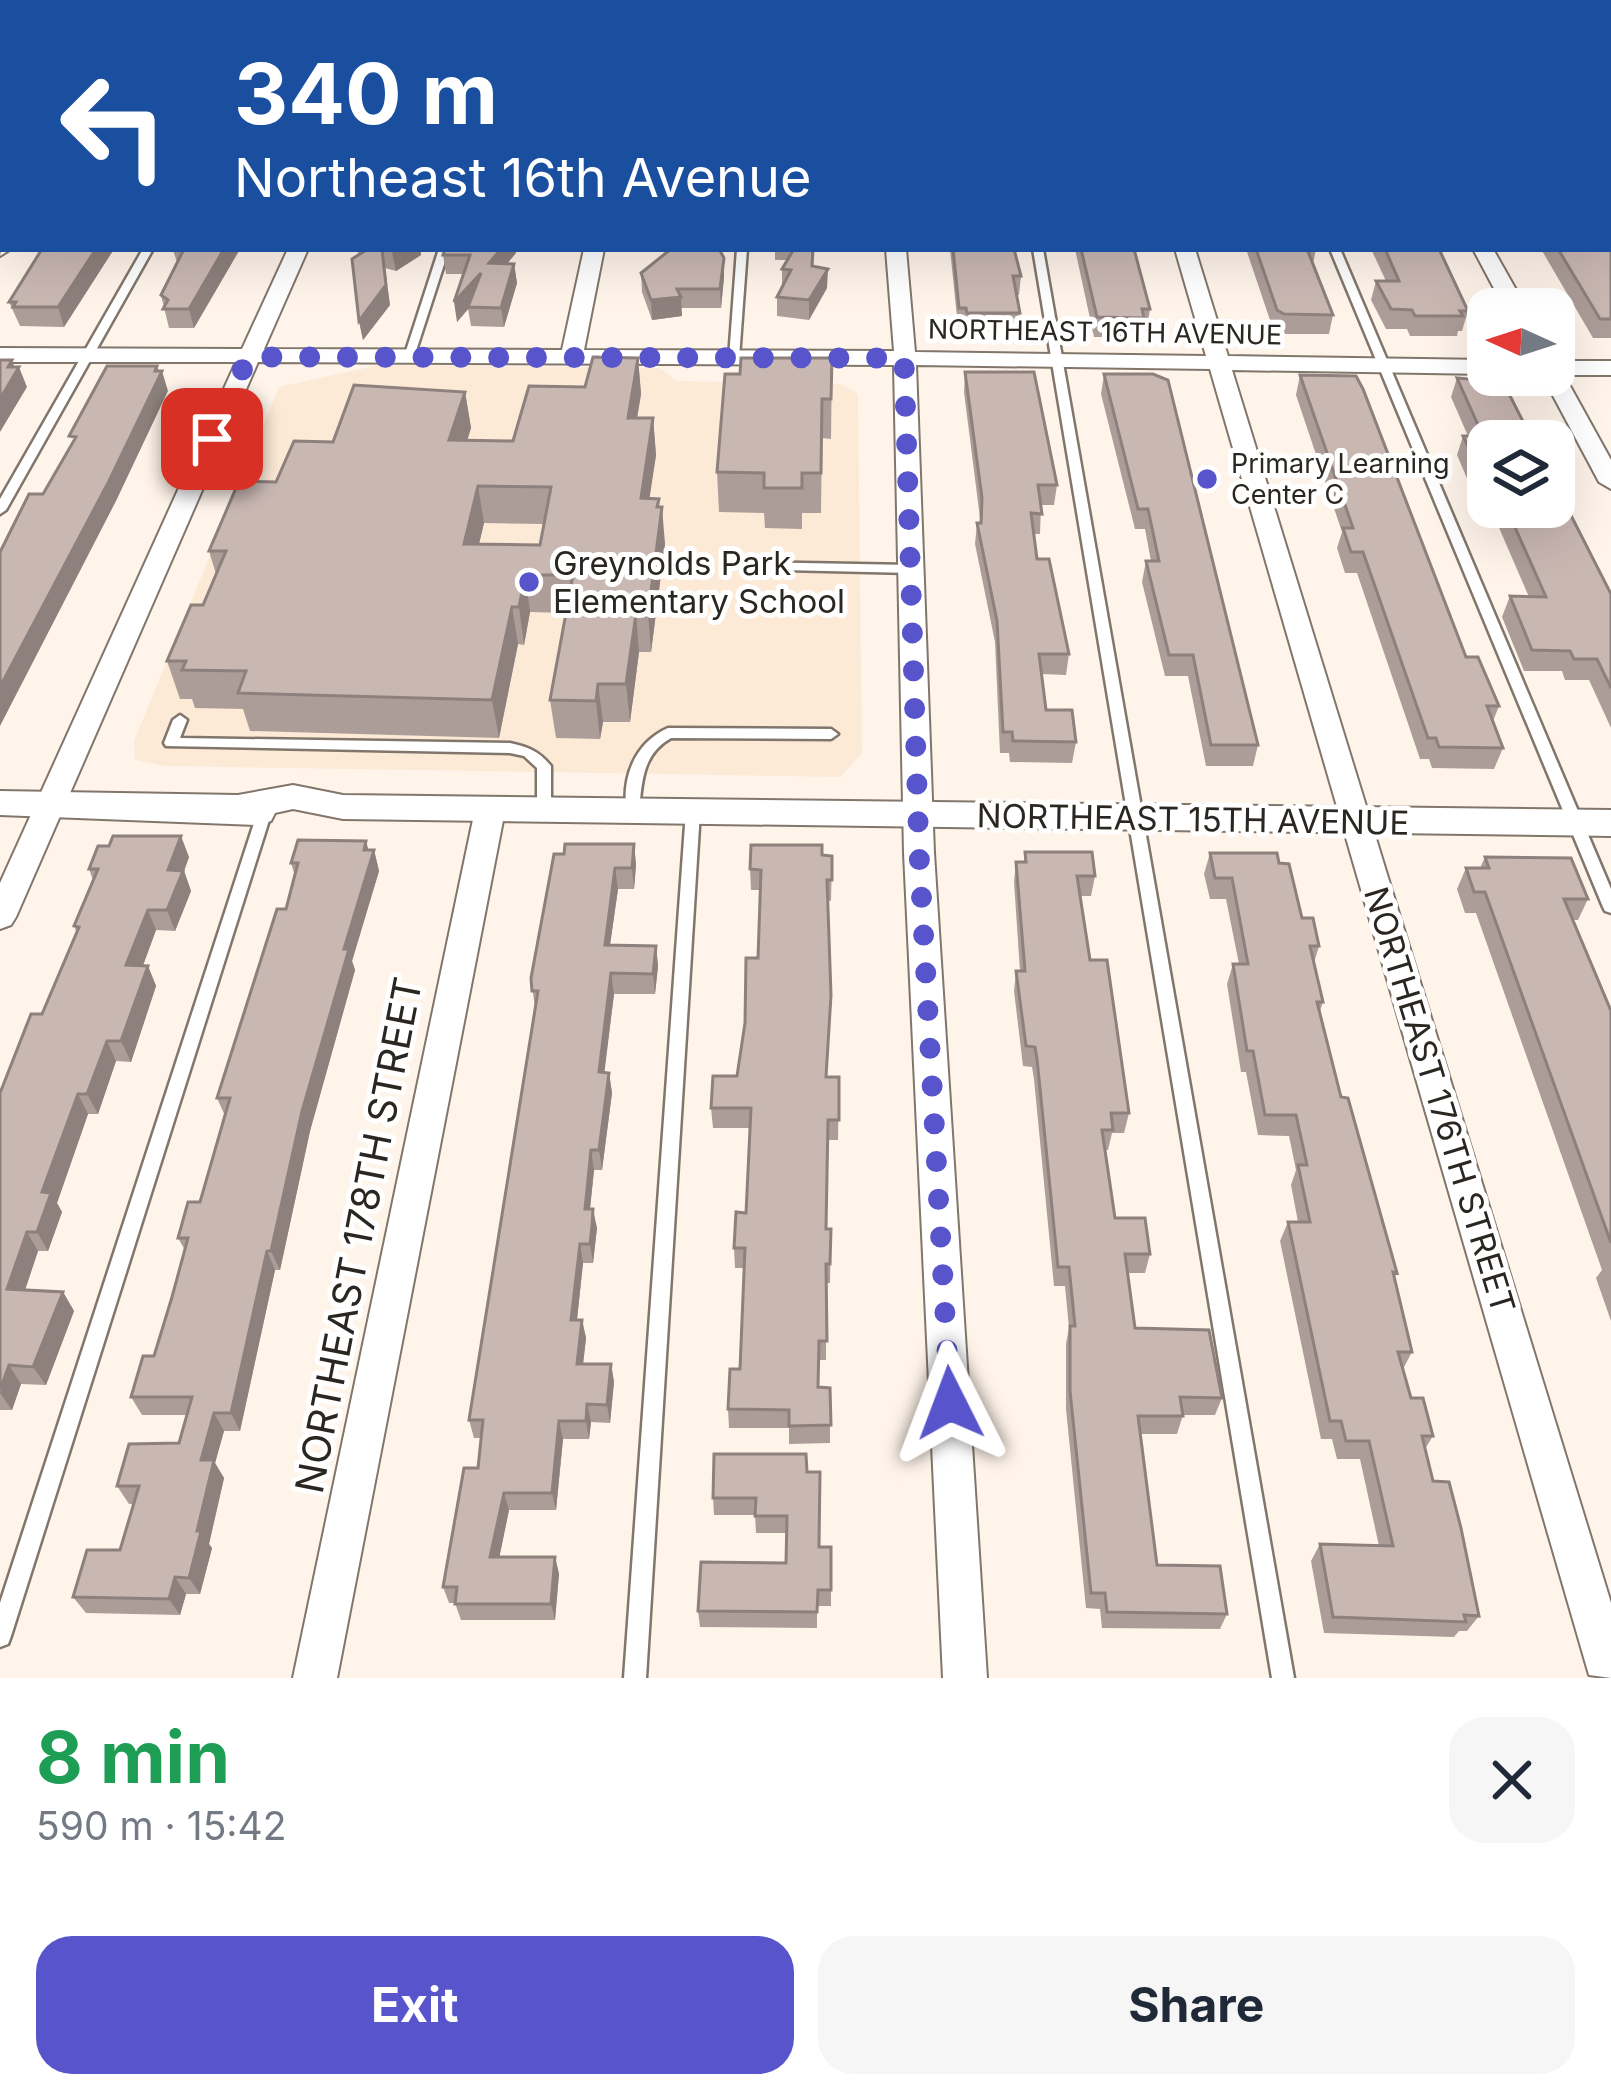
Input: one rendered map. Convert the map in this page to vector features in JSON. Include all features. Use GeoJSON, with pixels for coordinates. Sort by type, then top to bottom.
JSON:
{"type":"FeatureCollection","features":[{"type":"Feature","properties":{"kind":"street"},"geometry":{"type":"LineString","coordinates":[[0,917],[297,252]]}},
{"type":"Feature","properties":{"kind":"street"},"geometry":{"type":"LineString","coordinates":[[572,357],[593,252]]}},
{"type":"Feature","properties":{"kind":"street"},"geometry":{"type":"LineString","coordinates":[[896,252],[904,358],[918,816],[965,1678]]}},
{"type":"Feature","properties":{"kind":"street","name":"NORTHEAST 176TH STREET"},"geometry":{"type":"LineString","coordinates":[[1186,252],[1611,1675]]}},
{"type":"Feature","properties":{"kind":"street"},"geometry":{"type":"LineString","coordinates":[[1485,252],[1504,288]]}},
{"type":"Feature","properties":{"kind":"street","name":"NORTHEAST 16TH AVENUE"},"geometry":{"type":"LineString","coordinates":[[0,355],[904,358],[1467,367]]}},
{"type":"Feature","properties":{"kind":"street"},"geometry":{"type":"LineString","coordinates":[[1575,370],[1611,368]]}},
{"type":"Feature","properties":{"kind":"street"},"geometry":{"type":"LineString","coordinates":[[1566,396],[1611,482]]}},
{"type":"Feature","properties":{"kind":"street","name":"NORTHEAST 15TH AVENUE"},"geometry":{"type":"LineString","coordinates":[[0,803],[251,811],[287,819],[317,817],[343,807],[1593,822]]}},
{"type":"Feature","properties":{"kind":"street","name":"NORTHEAST 178TH STREET"},"geometry":{"type":"LineString","coordinates":[[315,1678],[490,809]]}},
{"type":"Feature","properties":{"kind":"lane"},"geometry":{"type":"LineString","coordinates":[[0,510],[146,252]]}},
{"type":"Feature","properties":{"kind":"lane"},"geometry":{"type":"LineString","coordinates":[[409,357],[443,252]]}},
{"type":"Feature","properties":{"kind":"lane"},"geometry":{"type":"LineString","coordinates":[[734,358],[742,252]]}},
{"type":"Feature","properties":{"kind":"lane"},"geometry":{"type":"LineString","coordinates":[[1039,252],[1283,1678]]}},
{"type":"Feature","properties":{"kind":"lane"},"geometry":{"type":"LineString","coordinates":[[1336,252],[1593,822],[1611,907]]}},
{"type":"Feature","properties":{"kind":"lane"},"geometry":{"type":"LineString","coordinates":[[750,566],[911,568]]}},
{"type":"Feature","properties":{"kind":"lane"},"geometry":{"type":"LineString","coordinates":[[180,720],[171,742],[529,752],[544,766],[544,810]]}},
{"type":"Feature","properties":{"kind":"lane"},"geometry":{"type":"LineString","coordinates":[[632,810],[637,764],[647,742],[668,733],[831,734]]}},
{"type":"Feature","properties":{"kind":"lane"},"geometry":{"type":"LineString","coordinates":[[0,1636],[251,811]]}},
{"type":"Feature","properties":{"kind":"lane"},"geometry":{"type":"LineString","coordinates":[[635,1678],[693,811]]}},
{"type":"Feature","properties":{"kind":"shaded area","name":"Greynolds Park Elementary School"},"geometry":{"type":"Polygon","coordinates":[[[379,365],[659,368],[677,381],[841,384],[858,394],[862,753],[841,777],[165,766],[135,760],[134,741],[279,387],[379,365]]]}},
{"type":"Feature","properties":{"kind":"building"},"geometry":{"type":"Polygon","coordinates":[[[40,252],[94,252],[58,307],[13,307],[16,302],[9,302],[40,252]]]}},
{"type":"Feature","properties":{"kind":"building"},"geometry":{"type":"Polygon","coordinates":[[[182,252],[222,252],[189,309],[163,309],[168,300],[161,295],[182,252]]]}},
{"type":"Feature","properties":{"kind":"building"},"geometry":{"type":"Polygon","coordinates":[[[363,252],[382,252],[386,285],[359,321],[352,259],[363,252]]]}},
{"type":"Feature","properties":{"kind":"building"},"geometry":{"type":"Polygon","coordinates":[[[498,252],[489,263],[514,264],[501,308],[468,307],[481,273],[454,302],[470,255],[443,255],[498,252]]]}},
{"type":"Feature","properties":{"kind":"building"},"geometry":{"type":"Polygon","coordinates":[[[667,252],[721,252],[724,258],[720,289],[677,289],[681,297],[651,300],[641,273],[667,252]]]}},
{"type":"Feature","properties":{"kind":"building"},"geometry":{"type":"Polygon","coordinates":[[[792,252],[813,252],[812,266],[828,269],[809,300],[777,297],[791,270],[782,269],[792,252]]]}},
{"type":"Feature","properties":{"kind":"building"},"geometry":{"type":"Polygon","coordinates":[[[953,252],[1015,252],[1021,276],[1013,276],[1020,313],[967,313],[966,308],[959,308],[953,252]]]}},
{"type":"Feature","properties":{"kind":"building"},"geometry":{"type":"Polygon","coordinates":[[[1082,252],[1135,252],[1150,309],[1142,309],[1144,318],[1097,317],[1082,252]]]}},
{"type":"Feature","properties":{"kind":"building"},"geometry":{"type":"Polygon","coordinates":[[[1257,252],[1308,252],[1333,315],[1277,310],[1257,252]]]}},
{"type":"Feature","properties":{"kind":"building"},"geometry":{"type":"Polygon","coordinates":[[[1386,252],[1440,252],[1467,311],[1460,311],[1463,316],[1415,316],[1412,310],[1391,309],[1376,281],[1399,281],[1386,252]]]}},
{"type":"Feature","properties":{"kind":"building"},"geometry":{"type":"Polygon","coordinates":[[[1560,252],[1611,252],[1611,319],[1600,319],[1560,252]]]}},
{"type":"Feature","properties":{"kind":"building"},"geometry":{"type":"Polygon","coordinates":[[[593,357],[638,358],[628,418],[653,418],[641,498],[659,499],[657,507],[662,507],[648,614],[636,614],[626,684],[598,684],[596,701],[550,700],[573,575],[525,575],[519,607],[512,607],[492,700],[238,693],[246,671],[182,670],[186,661],[167,661],[191,605],[203,605],[226,551],[209,551],[239,481],[276,482],[294,441],[333,442],[354,385],[465,392],[449,440],[513,441],[529,386],[585,387],[593,357]],[[478,486],[464,544],[540,545],[551,487],[478,486]]]}},
{"type":"Feature","properties":{"kind":"building"},"geometry":{"type":"Polygon","coordinates":[[[741,358],[832,358],[831,399],[822,399],[821,473],[802,473],[802,488],[764,488],[764,473],[717,472],[725,374],[740,374],[741,358]]]}},
{"type":"Feature","properties":{"kind":"building"},"geometry":{"type":"Polygon","coordinates":[[[0,360],[12,360],[8,367],[19,367],[0,399],[0,360]]]}},
{"type":"Feature","properties":{"kind":"building"},"geometry":{"type":"Polygon","coordinates":[[[107,366],[157,366],[155,371],[162,371],[0,687],[0,552],[29,494],[43,494],[76,437],[69,436],[107,366]]]}},
{"type":"Feature","properties":{"kind":"building"},"geometry":{"type":"Polygon","coordinates":[[[965,372],[1034,372],[1057,485],[1038,485],[1042,514],[1031,513],[1037,559],[1049,559],[1069,654],[1039,654],[1046,710],[1072,710],[1076,742],[1013,741],[1012,732],[1003,732],[997,621],[977,523],[981,523],[982,498],[965,372]]]}},
{"type":"Feature","properties":{"kind":"building"},"geometry":{"type":"Polygon","coordinates":[[[1104,374],[1153,374],[1168,380],[1258,745],[1211,745],[1193,655],[1169,655],[1146,561],[1159,561],[1148,509],[1138,509],[1104,374]]]}},
{"type":"Feature","properties":{"kind":"building"},"geometry":{"type":"Polygon","coordinates":[[[1300,375],[1356,376],[1466,657],[1478,657],[1499,706],[1487,706],[1503,748],[1439,747],[1436,738],[1428,738],[1363,552],[1351,552],[1343,528],[1353,528],[1300,375]]]}},
{"type":"Feature","properties":{"kind":"building"},"geometry":{"type":"Polygon","coordinates":[[[1457,378],[1467,379],[1467,396],[1510,396],[1522,420],[1476,420],[1457,378]]]}},
{"type":"Feature","properties":{"kind":"building"},"geometry":{"type":"Polygon","coordinates":[[[1575,523],[1611,594],[1611,688],[1597,659],[1574,659],[1570,651],[1532,650],[1510,596],[1546,597],[1515,528],[1575,528],[1575,523]]]}},
{"type":"Feature","properties":{"kind":"building"},"geometry":{"type":"Polygon","coordinates":[[[113,836],[181,836],[168,870],[183,871],[167,910],[148,910],[126,965],[148,966],[121,1041],[107,1041],[87,1094],[78,1094],[42,1192],[51,1193],[37,1232],[27,1232],[7,1289],[63,1292],[33,1367],[9,1365],[0,1390],[0,1093],[31,1014],[42,1014],[79,927],[74,926],[98,869],[89,869],[98,846],[109,846],[113,836]]]}},
{"type":"Feature","properties":{"kind":"building"},"geometry":{"type":"Polygon","coordinates":[[[298,840],[366,841],[364,850],[374,850],[302,1111],[231,1413],[214,1413],[201,1460],[214,1460],[189,1578],[175,1577],[169,1599],[73,1597],[87,1550],[120,1550],[139,1486],[117,1486],[129,1444],[179,1443],[192,1397],[131,1397],[143,1356],[154,1356],[172,1297],[188,1238],[178,1238],[188,1202],[200,1202],[230,1098],[217,1098],[277,909],[286,909],[298,863],[291,863],[298,840]]]}},
{"type":"Feature","properties":{"kind":"building"},"geometry":{"type":"Polygon","coordinates":[[[565,844],[634,844],[632,868],[615,868],[605,945],[656,946],[653,974],[611,973],[599,1072],[609,1073],[599,1150],[591,1150],[585,1209],[593,1209],[590,1244],[580,1244],[571,1320],[582,1320],[577,1364],[611,1364],[607,1405],[587,1404],[586,1421],[559,1421],[552,1493],[504,1493],[490,1557],[555,1557],[551,1604],[455,1604],[457,1587],[443,1587],[464,1468],[478,1468],[483,1420],[469,1420],[538,991],[532,991],[531,978],[554,854],[564,854],[565,844]]]}},
{"type":"Feature","properties":{"kind":"building"},"geometry":{"type":"Polygon","coordinates":[[[751,845],[822,845],[822,855],[832,856],[832,880],[827,880],[831,995],[826,1077],[839,1077],[839,1120],[828,1120],[830,1264],[826,1264],[827,1341],[819,1341],[818,1387],[830,1388],[831,1425],[789,1426],[789,1410],[728,1409],[730,1369],[740,1369],[745,1248],[734,1248],[736,1212],[746,1213],[751,1108],[711,1108],[713,1076],[737,1076],[745,1023],[746,958],[758,958],[761,870],[750,869],[751,845]]]}},
{"type":"Feature","properties":{"kind":"building"},"geometry":{"type":"Polygon","coordinates":[[[1025,852],[1092,852],[1095,876],[1077,876],[1090,960],[1107,960],[1129,1113],[1111,1113],[1113,1130],[1102,1130],[1115,1218],[1145,1218],[1150,1254],[1125,1254],[1135,1328],[1209,1330],[1222,1398],[1180,1397],[1183,1416],[1138,1416],[1157,1565],[1220,1566],[1227,1614],[1107,1612],[1105,1593],[1091,1593],[1070,1391],[1070,1326],[1075,1326],[1069,1267],[1058,1267],[1037,1059],[1035,1047],[1026,1046],[1016,971],[1025,971],[1016,862],[1026,862],[1025,852]]]}},
{"type":"Feature","properties":{"kind":"building"},"geometry":{"type":"Polygon","coordinates":[[[1210,853],[1277,853],[1279,863],[1289,864],[1302,918],[1313,918],[1319,946],[1310,946],[1323,1002],[1317,1002],[1341,1097],[1348,1098],[1397,1273],[1393,1272],[1412,1352],[1398,1352],[1411,1398],[1423,1398],[1433,1436],[1422,1436],[1433,1481],[1449,1482],[1461,1528],[1479,1616],[1464,1615],[1466,1622],[1333,1617],[1320,1544],[1393,1546],[1369,1441],[1346,1441],[1341,1421],[1330,1421],[1288,1222],[1310,1222],[1298,1165],[1307,1165],[1296,1115],[1265,1115],[1253,1051],[1247,1051],[1233,964],[1248,964],[1232,878],[1215,878],[1210,853]]]}},
{"type":"Feature","properties":{"kind":"building"},"geometry":{"type":"Polygon","coordinates":[[[1485,857],[1571,858],[1588,899],[1564,899],[1611,1011],[1611,1243],[1485,892],[1474,892],[1466,868],[1489,868],[1485,857]]]}},
{"type":"Feature","properties":{"kind":"building"},"geometry":{"type":"Polygon","coordinates":[[[714,1454],[806,1454],[807,1472],[820,1472],[819,1547],[831,1547],[831,1590],[818,1590],[817,1612],[698,1611],[701,1562],[786,1563],[787,1516],[755,1516],[756,1498],[713,1498],[714,1454]]]}},
{"type":"Feature","properties":{"kind":"place","name":"Primary Learning Center C"},"geometry":{"type":"Point","coordinates":[1207,479]}},
{"type":"Feature","properties":{"kind":"place","name":"Greynolds Park Elementary School"},"geometry":{"type":"Point","coordinates":[529,582]}},
{"type":"Feature","properties":{"kind":"route"},"geometry":{"type":"LineString","coordinates":[[212,439],[248,357],[904,358],[919,853],[950,1403]]}}]}
